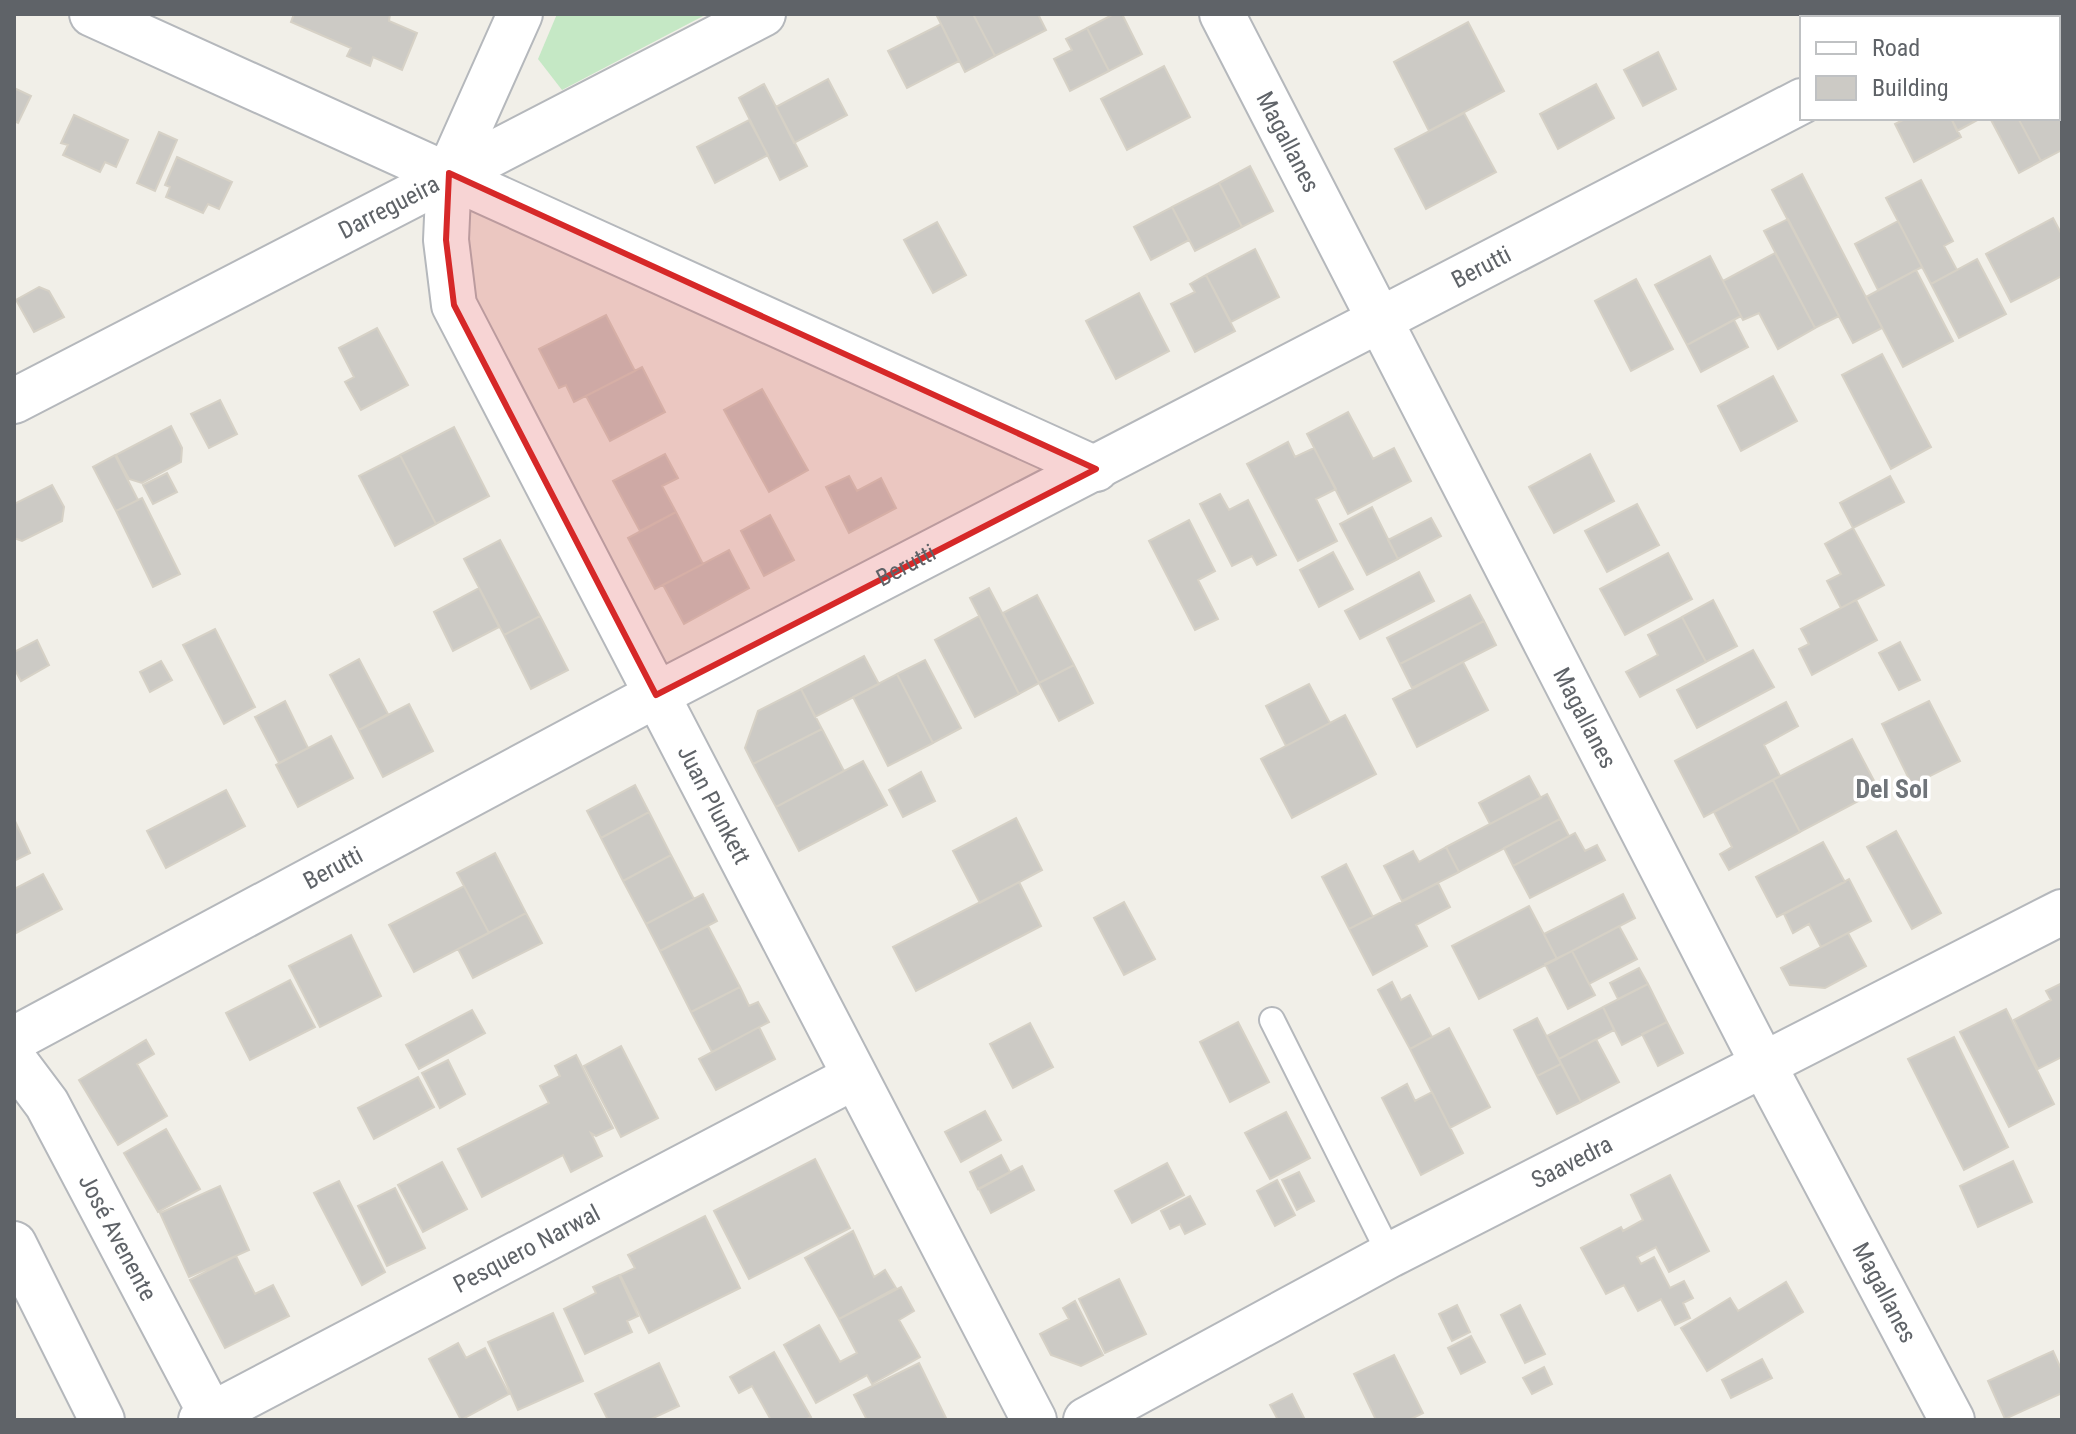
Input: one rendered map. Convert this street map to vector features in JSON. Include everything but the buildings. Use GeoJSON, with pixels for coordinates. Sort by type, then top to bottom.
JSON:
{"type":"FeatureCollection","features":[{"type":"Feature","properties":{"kind":"street"},"geometry":{"type":"LineString","coordinates":[[92,14],[449,173],[1096,469]]}},
{"type":"Feature","properties":{"kind":"street"},"geometry":{"type":"LineString","coordinates":[[449,173],[520,14]]}},
{"type":"Feature","properties":{"kind":"street","name":"Darregueira"},"geometry":{"type":"LineString","coordinates":[[14,401],[449,173],[763,14]]}},
{"type":"Feature","properties":{"kind":"street","name":"Magallanes"},"geometry":{"type":"LineString","coordinates":[[1222,14],[1763,1064],[1952,1420]]}},
{"type":"Feature","properties":{"kind":"street","name":"Berutti"},"geometry":{"type":"LineString","coordinates":[[14,1039],[656,695],[1800,102]]}},
{"type":"Feature","properties":{"kind":"street","name":"Juan Plunkett"},"geometry":{"type":"LineString","coordinates":[[449,173],[446,240],[454,305],[1034,1420]]}},
{"type":"Feature","properties":{"kind":"street","name":"Saavedra"},"geometry":{"type":"LineString","coordinates":[[1086,1420],[1390,1255],[2062,912]]}},
{"type":"Feature","properties":{"kind":"street","name":"José Avenente"},"geometry":{"type":"LineString","coordinates":[[14,1060],[47,1104],[209,1418]]}},
{"type":"Feature","properties":{"kind":"street","name":"Pesquero Narwal"},"geometry":{"type":"LineString","coordinates":[[209,1418],[854,1077]]}},
{"type":"Feature","properties":{"kind":"street"},"geometry":{"type":"LineString","coordinates":[[14,1244],[102,1420]]}},
{"type":"Feature","properties":{"kind":"lane"},"geometry":{"type":"LineString","coordinates":[[1272,1020],[1390,1255]]}},
{"type":"Feature","properties":{"kind":"highlighted area"},"geometry":{"type":"Polygon","coordinates":[[[449,173],[1096,469],[656,695],[454,305],[446,240],[449,173]]]}},
{"type":"Feature","properties":{"kind":"green space"},"geometry":{"type":"Polygon","coordinates":[[[557,14],[707,14],[562,90],[538,59],[557,14]]]}},
{"type":"Feature","properties":{"kind":"district","name":"Del Sol"},"geometry":{"type":"Point","coordinates":[1892,789]}}]}
